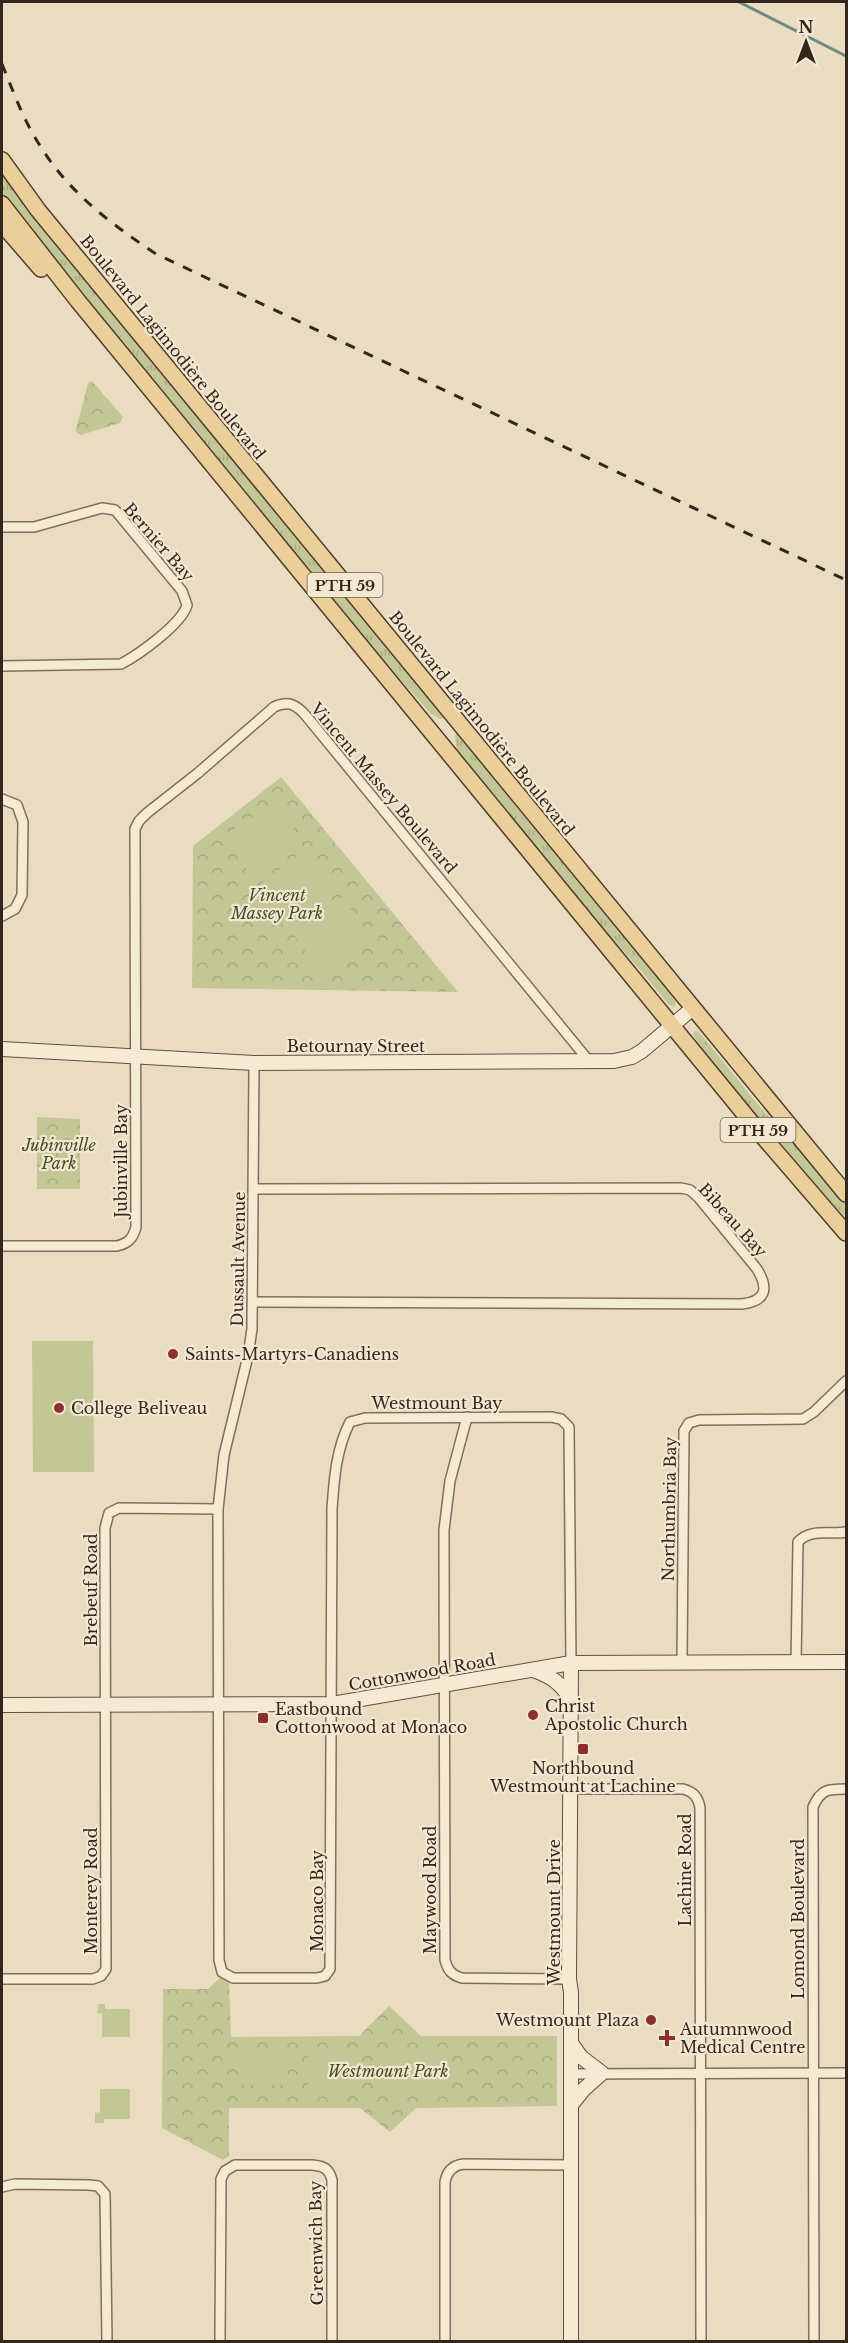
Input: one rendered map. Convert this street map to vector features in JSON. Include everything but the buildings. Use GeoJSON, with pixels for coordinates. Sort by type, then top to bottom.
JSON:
{"type":"FeatureCollection","features":[{"type":"Feature","properties":{"kind":"main road","name":"Boulevard Lagimodière Boulevard"},"geometry":{"type":"LineString","coordinates":[[2,160],[38,210],[846,1194]]}},
{"type":"Feature","properties":{"kind":"main road","name":"PTH 59"},"geometry":{"type":"LineString","coordinates":[[2,204],[78,301],[815,1199],[846,1233]]}},
{"type":"Feature","properties":{"kind":"main road"},"geometry":{"type":"LineString","coordinates":[[2,224],[48,278],[78,301]]}},
{"type":"Feature","properties":{"kind":"main road"},"geometry":{"type":"LineString","coordinates":[[438,739],[458,723]]}},
{"type":"Feature","properties":{"kind":"street","name":"Bernier Bay"},"geometry":{"type":"LineString","coordinates":[[2,527],[34,527],[102,508],[115,510],[182,591],[187,605],[180,618],[121,664],[2,666]]}},
{"type":"Feature","properties":{"kind":"street","name":"Vincent Massey Boulevard"},"geometry":{"type":"LineString","coordinates":[[137,1057],[135,829],[147,813],[198,773],[274,707],[282,703],[291,703],[300,708],[589,1061]]}},
{"type":"Feature","properties":{"kind":"street"},"geometry":{"type":"LineString","coordinates":[[2,799],[17,805],[23,822],[22,895],[15,909],[2,916]]}},
{"type":"Feature","properties":{"kind":"street","name":"Betournay Street"},"geometry":{"type":"LineString","coordinates":[[2,1049],[254,1063],[614,1060],[632,1057],[693,1008]]}},
{"type":"Feature","properties":{"kind":"street","name":"Jubinville Bay"},"geometry":{"type":"LineString","coordinates":[[2,1246],[117,1246],[127,1243],[134,1236],[136,1227],[137,1057]]}},
{"type":"Feature","properties":{"kind":"street","name":"Dussault Avenue"},"geometry":{"type":"LineString","coordinates":[[218,1705],[218,1509],[224,1455],[249,1356],[253,1302],[254,1063]]}},
{"type":"Feature","properties":{"kind":"street","name":"Bibeau Bay"},"geometry":{"type":"LineString","coordinates":[[253,1302],[742,1304],[753,1303],[761,1298],[765,1290],[764,1280],[750,1260],[698,1197],[690,1190],[681,1188],[254,1189]]}},
{"type":"Feature","properties":{"kind":"street","name":"Northumbria Bay"},"geometry":{"type":"LineString","coordinates":[[682,1661],[684,1431],[689,1423],[699,1420],[803,1419],[814,1412],[846,1381]]}},
{"type":"Feature","properties":{"kind":"street"},"geometry":{"type":"LineString","coordinates":[[445,1686],[444,1530],[446,1499],[467,1417]]}},
{"type":"Feature","properties":{"kind":"street","name":"Westmount Bay"},"geometry":{"type":"LineString","coordinates":[[332,1704],[334,1473],[344,1433],[350,1422],[365,1418],[551,1417],[561,1419],[569,1427],[571,1663]]}},
{"type":"Feature","properties":{"kind":"street","name":"Brebeuf Road"},"geometry":{"type":"LineString","coordinates":[[105,1705],[105,1528],[109,1513],[119,1508],[218,1509]]}},
{"type":"Feature","properties":{"kind":"street"},"geometry":{"type":"LineString","coordinates":[[796,1662],[798,1542],[804,1535],[812,1533],[846,1532]]}},
{"type":"Feature","properties":{"kind":"street","name":"Cottonwood Road"},"geometry":{"type":"LineString","coordinates":[[2,1705],[332,1704],[571,1663],[846,1662]]}},
{"type":"Feature","properties":{"kind":"street","name":"Westmount Drive"},"geometry":{"type":"LineString","coordinates":[[571,1663],[569,1979],[572,2074],[571,2342]]}},
{"type":"Feature","properties":{"kind":"street"},"geometry":{"type":"LineString","coordinates":[[533,1670],[556,1680],[571,1702]]}},
{"type":"Feature","properties":{"kind":"street","name":"Maywood Road"},"geometry":{"type":"LineString","coordinates":[[445,1686],[445,1960],[447,1967],[454,1975],[462,1978],[569,1979]]}},
{"type":"Feature","properties":{"kind":"street","name":"Monaco Bay"},"geometry":{"type":"LineString","coordinates":[[218,1705],[220,1967],[228,1977],[233,1978],[317,1978],[325,1976],[330,1969],[332,1959],[332,1704]]}},
{"type":"Feature","properties":{"kind":"street","name":"Monterey Road"},"geometry":{"type":"LineString","coordinates":[[2,1979],[93,1979],[101,1976],[106,1969],[105,1705]]}},
{"type":"Feature","properties":{"kind":"street","name":"Lachine Road"},"geometry":{"type":"LineString","coordinates":[[570,1789],[683,1789],[691,1792],[698,1799],[700,1809],[700,2073]]}},
{"type":"Feature","properties":{"kind":"street","name":"Lomond Boulevard"},"geometry":{"type":"LineString","coordinates":[[814,2342],[813,1807],[818,1796],[826,1790],[846,1789]]}},
{"type":"Feature","properties":{"kind":"street"},"geometry":{"type":"LineString","coordinates":[[571,2043],[581,2057],[602,2073]]}},
{"type":"Feature","properties":{"kind":"street"},"geometry":{"type":"LineString","coordinates":[[572,2104],[584,2089],[602,2073]]}},
{"type":"Feature","properties":{"kind":"street"},"geometry":{"type":"LineString","coordinates":[[700,2073],[701,2342]]}},
{"type":"Feature","properties":{"kind":"street"},"geometry":{"type":"LineString","coordinates":[[572,2074],[846,2073]]}},
{"type":"Feature","properties":{"kind":"street"},"geometry":{"type":"LineString","coordinates":[[445,2342],[445,2182],[452,2168],[464,2164],[572,2165]]}},
{"type":"Feature","properties":{"kind":"street","name":"Greenwich Bay"},"geometry":{"type":"LineString","coordinates":[[220,2342],[221,2179],[225,2171],[235,2165],[312,2165],[323,2166],[330,2173],[332,2180],[332,2342]]}},
{"type":"Feature","properties":{"kind":"street"},"geometry":{"type":"LineString","coordinates":[[2,2187],[15,2184],[89,2185],[98,2186],[105,2194],[107,2342]]}},
{"type":"Feature","properties":{"kind":"green space"},"geometry":{"type":"Polygon","coordinates":[[[2,168],[444,715],[444,718],[440,719],[431,714],[352,625],[30,232],[2,194],[2,168]]]}},
{"type":"Feature","properties":{"kind":"green space"},"geometry":{"type":"Polygon","coordinates":[[[92,381],[123,417],[120,423],[81,435],[76,432],[76,429],[88,383],[92,381]]]}},
{"type":"Feature","properties":{"kind":"green space"},"geometry":{"type":"Polygon","coordinates":[[[457,732],[668,986],[676,1003],[674,1007],[669,1005],[584,907],[457,751],[455,736],[457,732]]]}},
{"type":"Feature","properties":{"kind":"green space","name":"Vincent Massey Park"},"geometry":{"type":"Polygon","coordinates":[[[281,777],[458,992],[192,988],[193,846],[281,777]]]}},
{"type":"Feature","properties":{"kind":"green space"},"geometry":{"type":"Polygon","coordinates":[[[275,801],[302,840],[251,876],[223,837],[275,801]]]}},
{"type":"Feature","properties":{"kind":"green space"},"geometry":{"type":"Polygon","coordinates":[[[306,850],[335,889],[288,924],[259,885],[306,850]]]}},
{"type":"Feature","properties":{"kind":"green space"},"geometry":{"type":"Polygon","coordinates":[[[342,897],[371,938],[321,973],[292,932],[342,897]]]}},
{"type":"Feature","properties":{"kind":"green space"},"geometry":{"type":"Polygon","coordinates":[[[695,1031],[699,1032],[760,1107],[801,1149],[846,1204],[846,1218],[801,1170],[702,1051],[693,1034],[695,1031]]]}},
{"type":"Feature","properties":{"kind":"green space","name":"Jubinville Park"},"geometry":{"type":"Polygon","coordinates":[[[37,1117],[80,1119],[80,1189],[37,1189],[37,1117]]]}},
{"type":"Feature","properties":{"kind":"green space"},"geometry":{"type":"Polygon","coordinates":[[[32,1341],[93,1341],[94,1472],[33,1472],[32,1341]]]}},
{"type":"Feature","properties":{"kind":"green space","name":"Westmount Park"},"geometry":{"type":"Polygon","coordinates":[[[220,1978],[229,1983],[231,2037],[359,2036],[389,2006],[421,2036],[557,2036],[557,2106],[416,2108],[390,2132],[360,2108],[229,2108],[229,2156],[223,2160],[162,2128],[163,1989],[208,1989],[220,1978]]]}},
{"type":"Feature","properties":{"kind":"green space"},"geometry":{"type":"Polygon","coordinates":[[[99,2004],[105,2004],[105,2009],[130,2009],[130,2037],[102,2037],[102,2014],[97,2013],[99,2004]]]}},
{"type":"Feature","properties":{"kind":"green space"},"geometry":{"type":"Polygon","coordinates":[[[351,2051],[351,2088],[308,2088],[308,2052],[351,2051]]]}},
{"type":"Feature","properties":{"kind":"green space"},"geometry":{"type":"Polygon","coordinates":[[[381,2051],[438,2051],[438,2091],[381,2092],[381,2051]]]}},
{"type":"Feature","properties":{"kind":"green space"},"geometry":{"type":"Polygon","coordinates":[[[243,2053],[288,2053],[287,2085],[243,2085],[243,2053]]]}},
{"type":"Feature","properties":{"kind":"green space"},"geometry":{"type":"Polygon","coordinates":[[[100,2089],[130,2089],[130,2119],[104,2119],[104,2123],[95,2123],[95,2113],[100,2112],[100,2089]]]}},
{"type":"Feature","properties":{"kind":"waterway"},"geometry":{"type":"LineString","coordinates":[[739,2],[846,56]]}},
{"type":"Feature","properties":{"kind":"railway"},"geometry":{"type":"LineString","coordinates":[[2,64],[28,125],[50,161],[76,192],[123,231],[156,254],[846,580]]}},
{"type":"Feature","properties":{"kind":"place","name":"Saints-Martyrs-Canadiens"},"geometry":{"type":"Point","coordinates":[173,1354]}},
{"type":"Feature","properties":{"kind":"place","name":"College Beliveau"},"geometry":{"type":"Point","coordinates":[59,1408]}},
{"type":"Feature","properties":{"kind":"place","name":"Christ Apostolic Church"},"geometry":{"type":"Point","coordinates":[533,1715]}},
{"type":"Feature","properties":{"kind":"place","name":"Eastbound Cottonwood at Monaco"},"geometry":{"type":"Point","coordinates":[263,1718]}},
{"type":"Feature","properties":{"kind":"place","name":"Northbound Westmount at Lachine"},"geometry":{"type":"Point","coordinates":[583,1749]}},
{"type":"Feature","properties":{"kind":"place","name":"Westmount Plaza"},"geometry":{"type":"Point","coordinates":[651,2020]}},
{"type":"Feature","properties":{"kind":"place","name":"Autumnwood Medical Centre"},"geometry":{"type":"Point","coordinates":[667,2038]}}]}
